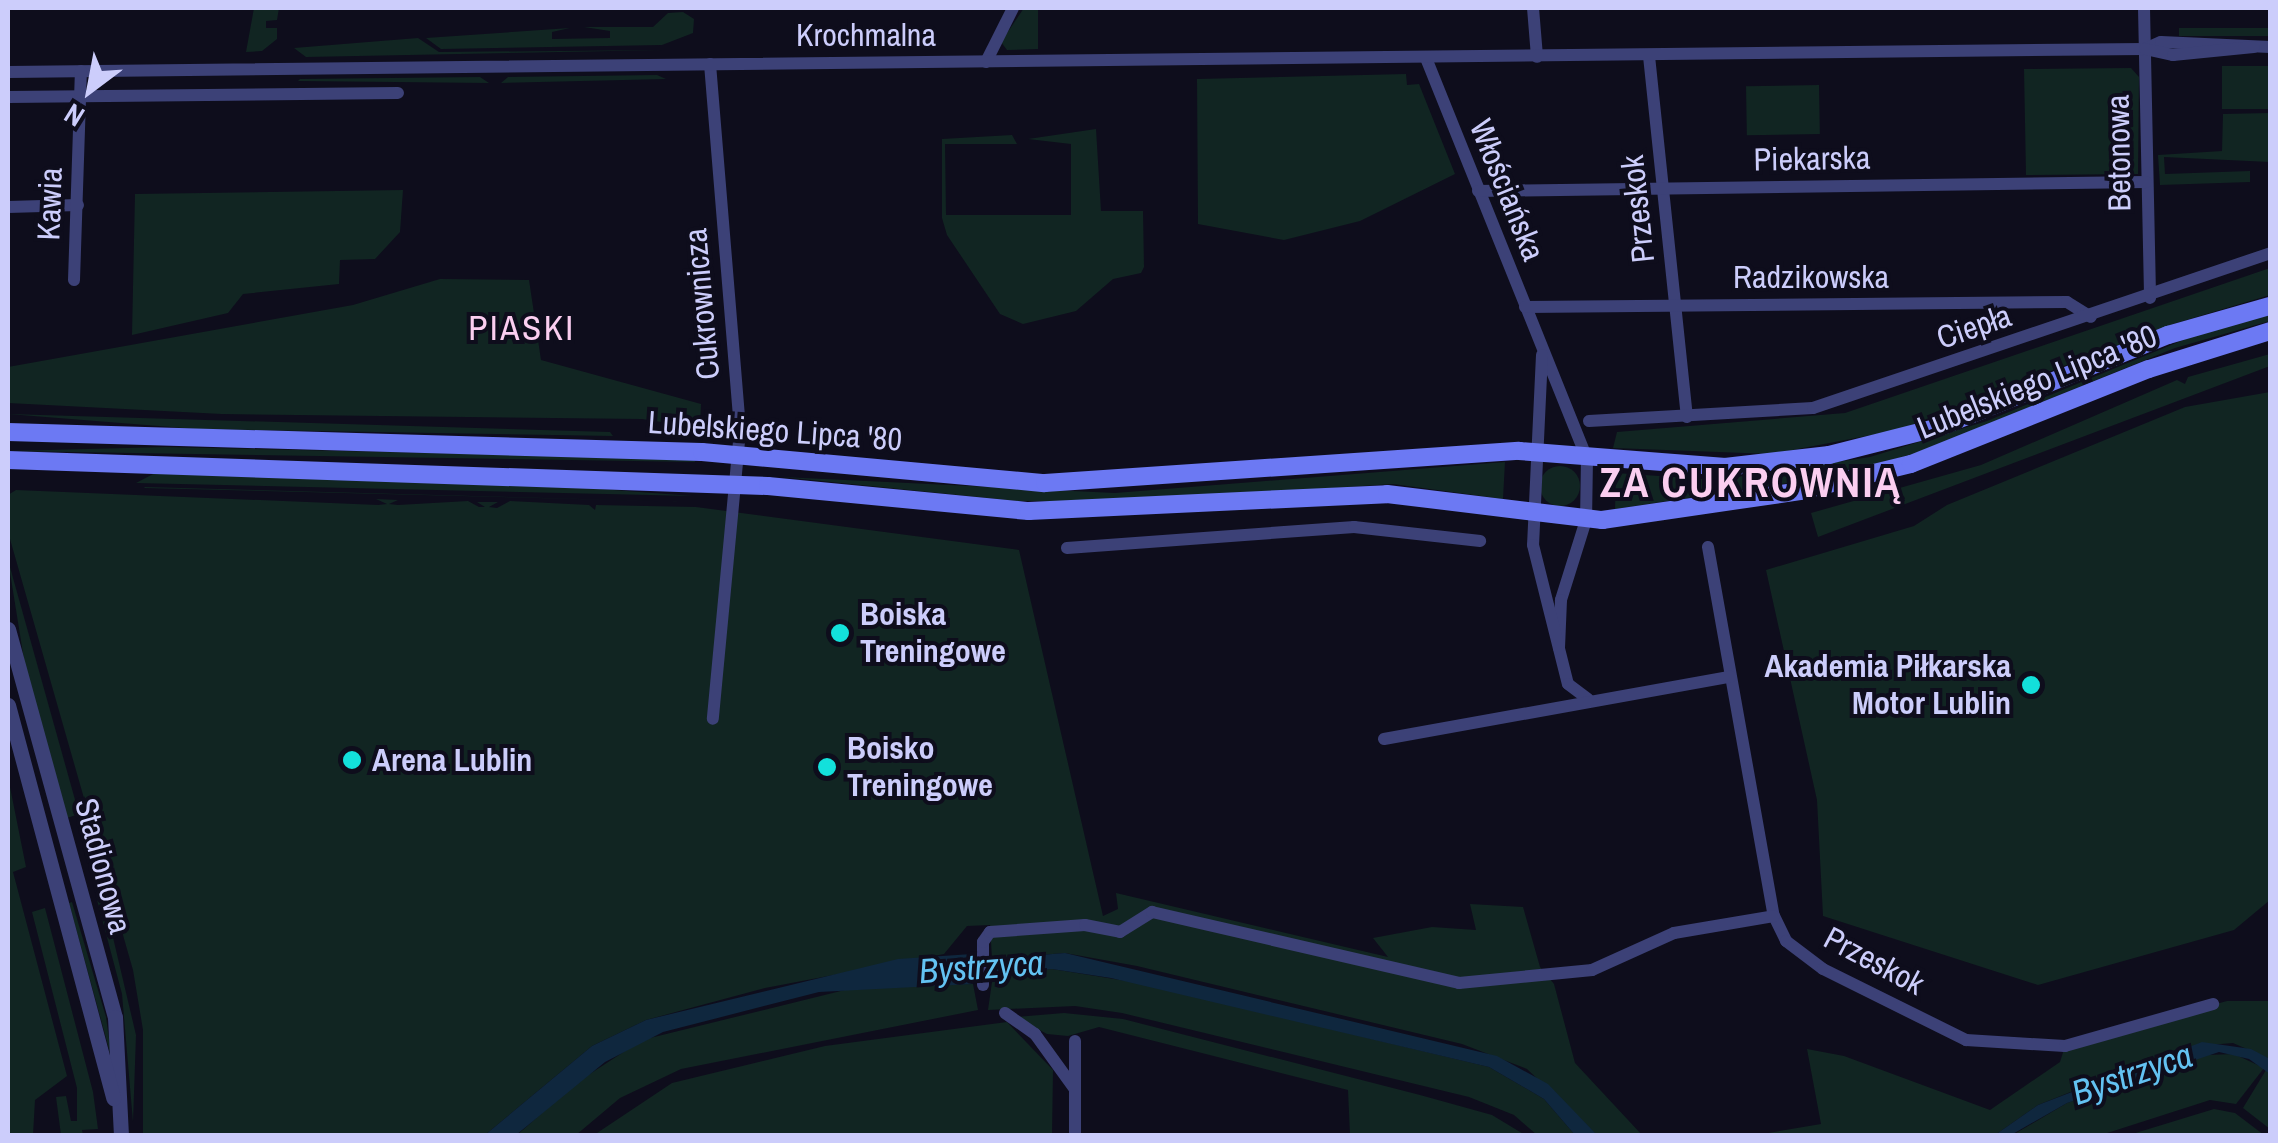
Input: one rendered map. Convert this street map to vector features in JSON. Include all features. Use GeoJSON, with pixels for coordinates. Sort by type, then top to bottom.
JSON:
{"type":"FeatureCollection","features":[{"type":"Feature","properties":{"kind":"main road","name":"Lubelskiego Lipca '80"},"geometry":{"type":"LineString","coordinates":[[8,432],[739,455],[965,478],[1108,483],[1536,452],[1724,467],[1861,448],[2006,404],[2168,335],[2270,306]]}},
{"type":"Feature","properties":{"kind":"main road","name":"Lubelskiego Lipca '80"},"geometry":{"type":"LineString","coordinates":[[10,463],[737,484],[1030,511],[1387,494],[1530,516],[1586,520],[1800,491],[1911,464],[2167,362],[2270,330]]}},
{"type":"Feature","properties":{"kind":"street"},"geometry":{"type":"LineString","coordinates":[[986,62],[1012,8]]}},
{"type":"Feature","properties":{"kind":"street"},"geometry":{"type":"LineString","coordinates":[[1533,8],[1537,56]]}},
{"type":"Feature","properties":{"kind":"street","name":"Betonowa"},"geometry":{"type":"LineString","coordinates":[[2144,8],[2150,298]]}},
{"type":"Feature","properties":{"kind":"street","name":"Krochmalna"},"geometry":{"type":"LineString","coordinates":[[8,72],[1649,56],[2145,49],[2173,42],[2270,47]]}},
{"type":"Feature","properties":{"kind":"street","name":"Przeskok"},"geometry":{"type":"LineString","coordinates":[[1649,56],[1687,418]]}},
{"type":"Feature","properties":{"kind":"street","name":"Włościańska"},"geometry":{"type":"LineString","coordinates":[[1426,58],[1587,458]]}},
{"type":"Feature","properties":{"kind":"street","name":"Cukrownicza"},"geometry":{"type":"LineString","coordinates":[[710,64],[739,455],[714,719]]}},
{"type":"Feature","properties":{"kind":"street","name":"Kawia"},"geometry":{"type":"LineString","coordinates":[[74,280],[82,71]]}},
{"type":"Feature","properties":{"kind":"street"},"geometry":{"type":"LineString","coordinates":[[8,96],[398,93]]}},
{"type":"Feature","properties":{"kind":"street","name":"Piekarska"},"geometry":{"type":"LineString","coordinates":[[1478,191],[2146,182]]}},
{"type":"Feature","properties":{"kind":"street"},"geometry":{"type":"LineString","coordinates":[[8,208],[78,205]]}},
{"type":"Feature","properties":{"kind":"street","name":"Ciepła"},"geometry":{"type":"LineString","coordinates":[[1589,422],[1687,418],[1834,403],[2150,298],[2270,253]]}},
{"type":"Feature","properties":{"kind":"street","name":"Radzikowska"},"geometry":{"type":"LineString","coordinates":[[1525,307],[2068,302],[2091,317]]}},
{"type":"Feature","properties":{"kind":"street","name":"Włościańska"},"geometry":{"type":"LineString","coordinates":[[1530,516],[1544,388],[1540,342]]}},
{"type":"Feature","properties":{"kind":"street"},"geometry":{"type":"LineString","coordinates":[[1559,648],[1561,600],[1586,520],[1587,458]]}},
{"type":"Feature","properties":{"kind":"street"},"geometry":{"type":"LineString","coordinates":[[1530,516],[1568,684],[1588,699]]}},
{"type":"Feature","properties":{"kind":"street"},"geometry":{"type":"LineString","coordinates":[[1067,548],[1354,527],[1480,540]]}},
{"type":"Feature","properties":{"kind":"street","name":"Przeskok"},"geometry":{"type":"LineString","coordinates":[[1708,547],[1778,934],[1823,969],[1966,1040],[2065,1046],[2213,1004]]}},
{"type":"Feature","properties":{"kind":"street","name":"Stadionowa"},"geometry":{"type":"LineString","coordinates":[[8,629],[115,1016],[120,1128]]}},
{"type":"Feature","properties":{"kind":"street"},"geometry":{"type":"LineString","coordinates":[[1384,739],[1730,676]]}},
{"type":"Feature","properties":{"kind":"street","name":"Stadionowa"},"geometry":{"type":"LineString","coordinates":[[8,705],[120,1128]]}},
{"type":"Feature","properties":{"kind":"street"},"geometry":{"type":"LineString","coordinates":[[982,984],[982,953],[990,932],[1085,926],[1120,932],[1152,912],[1417,974],[1489,982],[1592,970],[1674,933],[1774,916]]}},
{"type":"Feature","properties":{"kind":"street"},"geometry":{"type":"LineString","coordinates":[[1004,1013],[1036,1034],[1074,1088]]}},
{"type":"Feature","properties":{"kind":"street"},"geometry":{"type":"LineString","coordinates":[[1075,1041],[1075,1136]]}},
{"type":"Feature","properties":{"kind":"green space"},"geometry":{"type":"Polygon","coordinates":[[[254,8],[279,8],[277,20],[266,21],[266,28],[277,28],[277,39],[262,51],[246,52],[254,8]]]}},
{"type":"Feature","properties":{"kind":"green space"},"geometry":{"type":"Polygon","coordinates":[[[1024,8],[1038,8],[1038,49],[1007,50],[1001,42],[1024,8]]]}},
{"type":"Feature","properties":{"kind":"green space"},"geometry":{"type":"Polygon","coordinates":[[[683,12],[694,19],[693,33],[662,45],[441,49],[426,38],[570,28],[552,32],[552,39],[610,38],[610,31],[584,27],[653,27],[668,13],[683,12]]]}},
{"type":"Feature","properties":{"kind":"green space"},"geometry":{"type":"Polygon","coordinates":[[[2179,28],[2270,28],[2270,36],[2179,36],[2179,28]]]}},
{"type":"Feature","properties":{"kind":"green space"},"geometry":{"type":"Polygon","coordinates":[[[418,38],[439,52],[665,50],[306,57],[294,48],[418,38]]]}},
{"type":"Feature","properties":{"kind":"green space"},"geometry":{"type":"Polygon","coordinates":[[[2222,66],[2270,66],[2270,109],[2222,109],[2222,66]]]}},
{"type":"Feature","properties":{"kind":"green space"},"geometry":{"type":"Polygon","coordinates":[[[2131,68],[2139,77],[2138,174],[2026,175],[2024,69],[2131,68]]]}},
{"type":"Feature","properties":{"kind":"green space"},"geometry":{"type":"Polygon","coordinates":[[[1406,74],[1407,85],[1419,84],[1455,174],[1360,221],[1284,240],[1198,224],[1197,79],[1406,74]]]}},
{"type":"Feature","properties":{"kind":"green space"},"geometry":{"type":"Polygon","coordinates":[[[657,75],[666,79],[501,83],[508,77],[657,75]]]}},
{"type":"Feature","properties":{"kind":"green space"},"geometry":{"type":"Polygon","coordinates":[[[480,77],[489,83],[298,81],[300,79],[480,77]]]}},
{"type":"Feature","properties":{"kind":"green space"},"geometry":{"type":"Polygon","coordinates":[[[1819,85],[1820,134],[1747,135],[1746,86],[1819,85]]]}},
{"type":"Feature","properties":{"kind":"green space"},"geometry":{"type":"Polygon","coordinates":[[[2270,113],[2270,162],[2164,157],[2165,174],[2250,171],[2250,182],[2160,185],[2158,155],[2222,151],[2223,114],[2270,113]]]}},
{"type":"Feature","properties":{"kind":"green space"},"geometry":{"type":"Polygon","coordinates":[[[1096,129],[1101,211],[1143,211],[1141,273],[1113,279],[1076,311],[1023,324],[1000,314],[947,235],[942,218],[942,139],[1012,135],[1017,144],[945,144],[946,215],[1071,215],[1071,144],[1028,139],[1096,129]]]}},
{"type":"Feature","properties":{"kind":"green space"},"geometry":{"type":"Polygon","coordinates":[[[403,190],[400,232],[375,259],[340,260],[339,284],[243,294],[228,313],[132,335],[135,194],[403,190]]]}},
{"type":"Feature","properties":{"kind":"green space"},"geometry":{"type":"Polygon","coordinates":[[[2270,268],[2270,295],[2173,324],[1898,430],[1771,454],[1613,448],[1617,432],[1845,413],[2270,268]]]}},
{"type":"Feature","properties":{"kind":"green space"},"geometry":{"type":"Polygon","coordinates":[[[440,279],[529,280],[541,360],[701,404],[700,428],[642,419],[222,414],[8,403],[8,367],[353,305],[440,279]]]}},
{"type":"Feature","properties":{"kind":"green space"},"geometry":{"type":"Polygon","coordinates":[[[2270,314],[2270,321],[2175,348],[1914,454],[1807,480],[1615,509],[1616,473],[1716,480],[1870,457],[1987,421],[2193,336],[2270,314]]]}},
{"type":"Feature","properties":{"kind":"green space"},"geometry":{"type":"Polygon","coordinates":[[[2270,354],[2270,366],[1818,537],[1811,513],[1981,465],[2177,380],[2185,384],[2188,377],[2270,354]]]}},
{"type":"Feature","properties":{"kind":"green space","name":"Akademia Piłkarska Motor Lublin"},"geometry":{"type":"Polygon","coordinates":[[[2270,392],[2270,900],[2234,930],[2038,985],[1823,916],[1817,800],[1766,570],[1914,526],[1947,505],[2185,407],[2270,392]]]}},
{"type":"Feature","properties":{"kind":"green space"},"geometry":{"type":"Polygon","coordinates":[[[8,414],[610,432],[613,436],[196,429],[8,414]]]}},
{"type":"Feature","properties":{"kind":"green space"},"geometry":{"type":"Polygon","coordinates":[[[166,447],[694,459],[695,462],[8,451],[166,447]]]}},
{"type":"Feature","properties":{"kind":"green space"},"geometry":{"type":"Polygon","coordinates":[[[1505,462],[1503,499],[1393,484],[1133,501],[1017,501],[782,477],[1115,493],[1505,462]]]}},
{"type":"Feature","properties":{"kind":"green space"},"geometry":{"type":"Polygon","coordinates":[[[1560,466],[1574,472],[1580,486],[1574,500],[1560,506],[1546,500],[1540,486],[1546,472],[1560,466]]]}},
{"type":"Feature","properties":{"kind":"green space"},"geometry":{"type":"Polygon","coordinates":[[[155,473],[534,484],[693,496],[136,483],[155,473]]]}},
{"type":"Feature","properties":{"kind":"green space"},"geometry":{"type":"Polygon","coordinates":[[[145,487],[678,502],[144,488],[145,487]]]}},
{"type":"Feature","properties":{"kind":"green space"},"geometry":{"type":"Polygon","coordinates":[[[16,490],[378,505],[387,504],[376,499],[398,500],[389,504],[398,505],[468,501],[479,507],[485,507],[477,502],[498,502],[489,507],[497,508],[510,501],[589,505],[595,510],[596,505],[696,507],[1019,550],[1103,916],[1118,909],[1116,893],[1388,957],[1373,938],[1432,927],[1476,930],[1470,904],[1523,907],[1540,967],[1554,984],[1575,1063],[1642,1135],[1597,1135],[1527,1069],[1462,1044],[1137,966],[1065,953],[992,959],[990,925],[967,926],[944,954],[765,988],[646,1020],[592,1046],[485,1135],[143,1135],[143,1030],[133,970],[8,532],[8,495],[16,490]]]}},
{"type":"Feature","properties":{"kind":"green space"},"geometry":{"type":"Polygon","coordinates":[[[8,560],[79,814],[67,818],[26,672],[8,560]]]}},
{"type":"Feature","properties":{"kind":"green space"},"geometry":{"type":"Polygon","coordinates":[[[8,777],[26,867],[13,872],[67,1076],[35,1100],[33,1135],[8,1135],[8,777]]]}},
{"type":"Feature","properties":{"kind":"green space"},"geometry":{"type":"Polygon","coordinates":[[[103,895],[136,1035],[133,1122],[122,994],[96,896],[103,895]]]}},
{"type":"Feature","properties":{"kind":"green space"},"geometry":{"type":"Polygon","coordinates":[[[72,902],[106,1017],[112,1060],[69,903],[72,902]]]}},
{"type":"Feature","properties":{"kind":"green space"},"geometry":{"type":"Polygon","coordinates":[[[45,908],[93,1092],[98,1129],[82,1130],[83,1135],[61,1135],[56,1097],[66,1096],[71,1121],[77,1121],[77,1088],[32,912],[45,908]]]}},
{"type":"Feature","properties":{"kind":"green space"},"geometry":{"type":"Polygon","coordinates":[[[1052,969],[1139,983],[1489,1067],[1544,1099],[1575,1135],[1537,1135],[1514,1115],[1469,1097],[1122,1013],[1075,1006],[988,1010],[993,975],[1052,969]]]}},
{"type":"Feature","properties":{"kind":"green space"},"geometry":{"type":"Polygon","coordinates":[[[973,984],[978,1010],[681,1069],[620,1098],[576,1135],[516,1136],[576,1083],[642,1040],[861,986],[973,984]]]}},
{"type":"Feature","properties":{"kind":"green space"},"geometry":{"type":"Polygon","coordinates":[[[2227,1001],[2270,1001],[2270,1059],[2233,1043],[2183,1047],[2038,1105],[1995,1135],[1751,1136],[1821,1124],[1807,1049],[1844,1056],[1990,1110],[2060,1062],[2065,1046],[2227,1001]]]}},
{"type":"Feature","properties":{"kind":"green space"},"geometry":{"type":"Polygon","coordinates":[[[1064,1013],[1123,1019],[1420,1095],[1492,1115],[1525,1135],[1350,1135],[1348,1090],[1099,1027],[1068,1036],[1047,1034],[1015,1017],[1064,1013]]]}},
{"type":"Feature","properties":{"kind":"green space"},"geometry":{"type":"Polygon","coordinates":[[[1007,1022],[1053,1070],[1052,1135],[594,1135],[672,1083],[825,1046],[1007,1022]]]}},
{"type":"Feature","properties":{"kind":"green space"},"geometry":{"type":"Polygon","coordinates":[[[2234,1054],[2264,1068],[2236,1104],[2210,1100],[2101,1135],[2011,1136],[2067,1103],[2207,1055],[2234,1054]]]}},
{"type":"Feature","properties":{"kind":"green space"},"geometry":{"type":"Polygon","coordinates":[[[2266,1070],[2270,1074],[2270,1129],[2243,1108],[2266,1070]]]}},
{"type":"Feature","properties":{"kind":"green space"},"geometry":{"type":"Polygon","coordinates":[[[2214,1109],[2235,1113],[2264,1135],[2129,1135],[2214,1109]]]}},
{"type":"Feature","properties":{"kind":"water"},"geometry":{"type":"Polygon","coordinates":[[[1065,953],[1497,1056],[1548,1084],[1597,1135],[1575,1135],[1544,1099],[1489,1067],[1111,978],[1052,969],[993,975],[992,959],[1065,953]]]}},
{"type":"Feature","properties":{"kind":"water"},"geometry":{"type":"Polygon","coordinates":[[[972,954],[973,984],[819,992],[663,1032],[605,1062],[516,1135],[485,1135],[592,1046],[646,1020],[898,959],[972,954]]]}},
{"type":"Feature","properties":{"kind":"water","name":"Bystrzyca"},"geometry":{"type":"Polygon","coordinates":[[[2202,1042],[2251,1049],[2270,1059],[2270,1074],[2249,1059],[2219,1052],[2067,1103],[2011,1135],[1995,1135],[2038,1105],[2202,1042]]]}},
{"type":"Feature","properties":{"kind":"place","name":"Boiska Treningowe"},"geometry":{"type":"Point","coordinates":[840,633]}},
{"type":"Feature","properties":{"kind":"place","name":"Akademia Piłkarska Motor Lublin"},"geometry":{"type":"Point","coordinates":[2031,685]}},
{"type":"Feature","properties":{"kind":"place","name":"Arena Lublin"},"geometry":{"type":"Point","coordinates":[352,760]}},
{"type":"Feature","properties":{"kind":"place","name":"Boisko Treningowe"},"geometry":{"type":"Point","coordinates":[827,767]}},
{"type":"Feature","properties":{"kind":"district","name":"PIASKI"},"geometry":{"type":"Point","coordinates":[522,328]}},
{"type":"Feature","properties":{"kind":"district","name":"ZA CUKROWNIĄ"},"geometry":{"type":"Point","coordinates":[1751,482]}}]}
